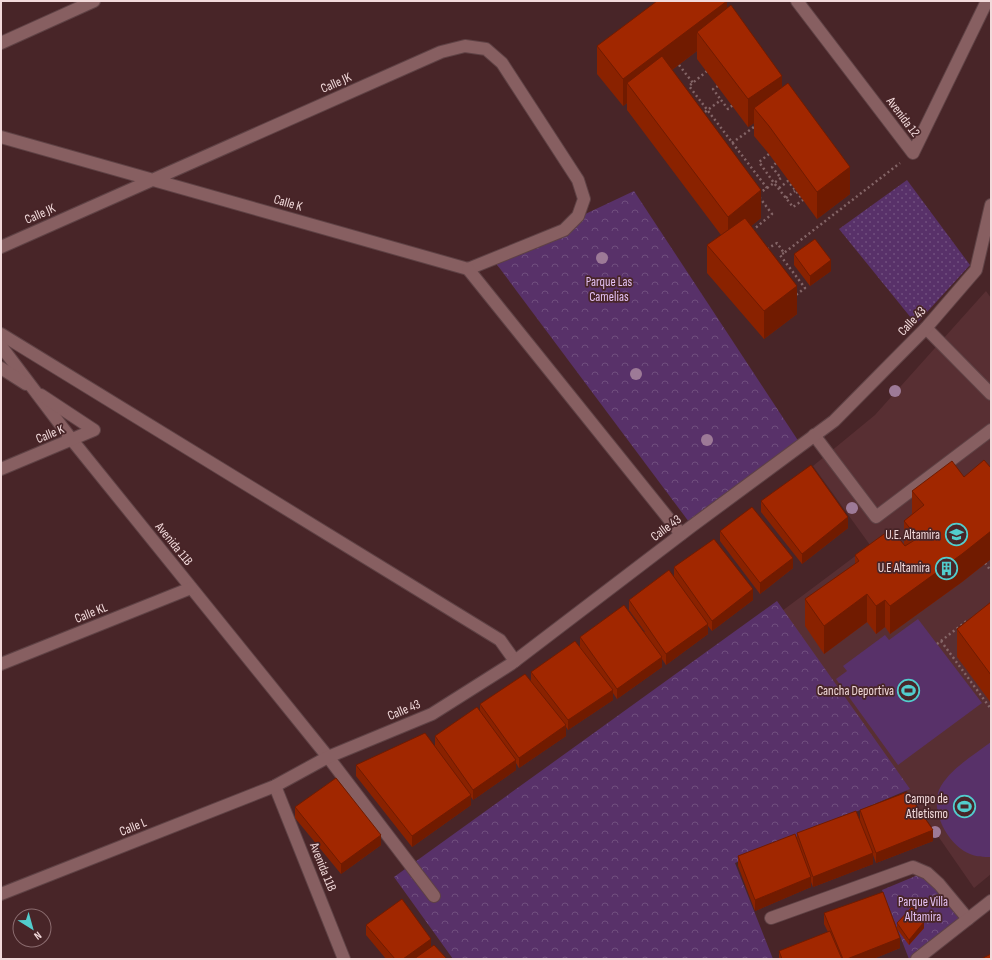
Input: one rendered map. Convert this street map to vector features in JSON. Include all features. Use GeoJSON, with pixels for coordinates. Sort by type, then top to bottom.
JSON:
{"type":"FeatureCollection","features":[{"type":"Feature","properties":{"kind":"street"},"geometry":{"type":"LineString","coordinates":[[1,42],[94,1]]}},
{"type":"Feature","properties":{"kind":"street","name":"Avenida 12"},"geometry":{"type":"LineString","coordinates":[[797,1],[913,153],[987,1]]}},
{"type":"Feature","properties":{"kind":"street","name":"Calle JK"},"geometry":{"type":"LineString","coordinates":[[1,247],[441,52],[465,46],[486,49],[502,63],[578,180],[584,199],[578,216],[564,230],[468,269]]}},
{"type":"Feature","properties":{"kind":"street","name":"Calle K"},"geometry":{"type":"LineString","coordinates":[[1,137],[468,269]]}},
{"type":"Feature","properties":{"kind":"street","name":"Calle 43"},"geometry":{"type":"LineString","coordinates":[[275,786],[328,757],[432,714],[516,661],[682,534],[834,421],[926,328],[976,270],[991,205]]}},
{"type":"Feature","properties":{"kind":"street"},"geometry":{"type":"LineString","coordinates":[[468,269],[682,534]]}},
{"type":"Feature","properties":{"kind":"street"},"geometry":{"type":"LineString","coordinates":[[926,328],[991,394]]}},
{"type":"Feature","properties":{"kind":"street"},"geometry":{"type":"LineString","coordinates":[[1,334],[500,640],[516,661]]}},
{"type":"Feature","properties":{"kind":"street","name":"Avenida 11B"},"geometry":{"type":"LineString","coordinates":[[1,346],[72,440],[328,757],[434,896]]}},
{"type":"Feature","properties":{"kind":"street","name":"Calle K"},"geometry":{"type":"LineString","coordinates":[[1,368],[94,430],[1,469]]}},
{"type":"Feature","properties":{"kind":"street"},"geometry":{"type":"LineString","coordinates":[[814,435],[876,518],[991,430]]}},
{"type":"Feature","properties":{"kind":"street","name":"Calle KL"},"geometry":{"type":"LineString","coordinates":[[1,664],[191,588]]}},
{"type":"Feature","properties":{"kind":"street","name":"Avenida 11B"},"geometry":{"type":"LineString","coordinates":[[275,786],[344,959]]}},
{"type":"Feature","properties":{"kind":"street","name":"Calle L"},"geometry":{"type":"LineString","coordinates":[[1,894],[275,786]]}},
{"type":"Feature","properties":{"kind":"street"},"geometry":{"type":"LineString","coordinates":[[771,918],[913,867],[927,873],[939,884],[968,919]]}},
{"type":"Feature","properties":{"kind":"street"},"geometry":{"type":"LineString","coordinates":[[917,959],[991,901]]}},
{"type":"Feature","properties":{"kind":"path"},"geometry":{"type":"LineString","coordinates":[[679,65],[693,83]]}},
{"type":"Feature","properties":{"kind":"path"},"geometry":{"type":"LineString","coordinates":[[707,72],[688,86],[767,188]]}},
{"type":"Feature","properties":{"kind":"path"},"geometry":{"type":"LineString","coordinates":[[718,86],[713,89],[728,109],[733,105]]}},
{"type":"Feature","properties":{"kind":"path"},"geometry":{"type":"LineString","coordinates":[[700,116],[721,100]]}},
{"type":"Feature","properties":{"kind":"path"},"geometry":{"type":"LineString","coordinates":[[732,143],[754,127]]}},
{"type":"Feature","properties":{"kind":"path"},"geometry":{"type":"LineString","coordinates":[[719,134],[723,131]]}},
{"type":"Feature","properties":{"kind":"path"},"geometry":{"type":"LineString","coordinates":[[794,297],[805,288],[780,255],[913,153]]}},
{"type":"Feature","properties":{"kind":"path"},"geometry":{"type":"LineString","coordinates":[[769,154],[759,162],[774,183],[793,207],[802,200],[788,181],[779,188]]}},
{"type":"Feature","properties":{"kind":"path"},"geometry":{"type":"LineString","coordinates":[[756,235],[753,230],[772,214],[757,195],[781,178],[772,167],[776,164]]}},
{"type":"Feature","properties":{"kind":"path"},"geometry":{"type":"LineString","coordinates":[[786,198],[795,191]]}},
{"type":"Feature","properties":{"kind":"path"},"geometry":{"type":"LineString","coordinates":[[764,245],[767,250],[776,243],[784,253]]}},
{"type":"Feature","properties":{"kind":"path"},"geometry":{"type":"LineString","coordinates":[[986,563],[991,571]]}},
{"type":"Feature","properties":{"kind":"path"},"geometry":{"type":"LineString","coordinates":[[937,644],[969,620]]}},
{"type":"Feature","properties":{"kind":"path"},"geometry":{"type":"LineString","coordinates":[[941,641],[991,709]]}},
{"type":"Feature","properties":{"kind":"shaded area"},"geometry":{"type":"Polygon","coordinates":[[[986,291],[991,298],[991,874],[974,888],[782,611],[870,545],[813,466],[875,415],[986,291]]]}},
{"type":"Feature","properties":{"kind":"green space"},"geometry":{"type":"Polygon","coordinates":[[[907,180],[970,265],[916,324],[839,229],[907,180]]]}},
{"type":"Feature","properties":{"kind":"green space","name":"Parque Las Camelias"},"geometry":{"type":"Polygon","coordinates":[[[634,191],[801,445],[692,526],[492,258],[634,191]]]}},
{"type":"Feature","properties":{"kind":"green space"},"geometry":{"type":"Polygon","coordinates":[[[777,601],[910,789],[735,863],[773,959],[453,959],[394,877],[777,601]]]}},
{"type":"Feature","properties":{"kind":"green space","name":"Cancha Deportiva"},"geometry":{"type":"Polygon","coordinates":[[[918,619],[982,703],[898,765],[836,679],[847,671],[843,666],[885,635],[889,640],[918,619]]]}},
{"type":"Feature","properties":{"kind":"green space","name":"Campo de Atletismo"},"geometry":{"type":"Polygon","coordinates":[[[991,742],[991,857],[983,857],[973,855],[962,850],[955,844],[943,827],[939,818],[937,799],[939,790],[943,783],[955,769],[991,742]]]}},
{"type":"Feature","properties":{"kind":"green space","name":"Parque Villa Altamira"},"geometry":{"type":"Polygon","coordinates":[[[930,870],[968,916],[914,959],[909,959],[882,890],[930,870]]]}},
{"type":"Feature","properties":{"kind":"building"},"geometry":{"type":"Polygon","coordinates":[[[657,1],[727,1],[623,79],[597,46],[657,1]]]}},
{"type":"Feature","properties":{"kind":"building"},"geometry":{"type":"Polygon","coordinates":[[[731,5],[782,76],[748,99],[697,32],[731,5]]]}},
{"type":"Feature","properties":{"kind":"building"},"geometry":{"type":"Polygon","coordinates":[[[662,56],[761,190],[728,217],[627,83],[662,56]]]}},
{"type":"Feature","properties":{"kind":"building"},"geometry":{"type":"Polygon","coordinates":[[[788,83],[850,167],[817,192],[754,108],[788,83]]]}},
{"type":"Feature","properties":{"kind":"building"},"geometry":{"type":"Polygon","coordinates":[[[745,218],[797,286],[764,311],[707,245],[745,218]]]}},
{"type":"Feature","properties":{"kind":"building"},"geometry":{"type":"Polygon","coordinates":[[[815,239],[831,260],[810,276],[794,254],[815,239]]]}},
{"type":"Feature","properties":{"kind":"building"},"geometry":{"type":"Polygon","coordinates":[[[984,460],[991,468],[991,531],[890,606],[885,600],[876,606],[867,594],[824,626],[805,599],[859,561],[855,555],[891,529],[905,546],[918,538],[904,521],[924,505],[912,491],[952,461],[964,477],[984,460]]]}},
{"type":"Feature","properties":{"kind":"building"},"geometry":{"type":"Polygon","coordinates":[[[811,465],[848,517],[802,554],[761,501],[811,465]]]}},
{"type":"Feature","properties":{"kind":"building"},"geometry":{"type":"Polygon","coordinates":[[[752,507],[793,558],[760,583],[720,531],[752,507]]]}},
{"type":"Feature","properties":{"kind":"building"},"geometry":{"type":"Polygon","coordinates":[[[714,539],[753,589],[712,621],[674,567],[714,539]]]}},
{"type":"Feature","properties":{"kind":"building"},"geometry":{"type":"Polygon","coordinates":[[[669,570],[708,624],[666,654],[629,600],[669,570]]]}},
{"type":"Feature","properties":{"kind":"building"},"geometry":{"type":"Polygon","coordinates":[[[991,602],[991,675],[957,629],[991,602]]]}},
{"type":"Feature","properties":{"kind":"building"},"geometry":{"type":"Polygon","coordinates":[[[624,605],[662,657],[617,689],[580,637],[624,605]]]}},
{"type":"Feature","properties":{"kind":"building"},"geometry":{"type":"Polygon","coordinates":[[[575,641],[613,690],[568,720],[531,672],[575,641]]]}},
{"type":"Feature","properties":{"kind":"building"},"geometry":{"type":"Polygon","coordinates":[[[525,674],[566,725],[519,758],[480,704],[525,674]]]}},
{"type":"Feature","properties":{"kind":"building"},"geometry":{"type":"Polygon","coordinates":[[[477,707],[516,760],[473,790],[435,736],[477,707]]]}},
{"type":"Feature","properties":{"kind":"building"},"geometry":{"type":"Polygon","coordinates":[[[425,733],[471,795],[412,836],[356,765],[425,733]]]}},
{"type":"Feature","properties":{"kind":"building"},"geometry":{"type":"Polygon","coordinates":[[[336,778],[381,835],[341,864],[295,807],[336,778]]]}},
{"type":"Feature","properties":{"kind":"building"},"geometry":{"type":"Polygon","coordinates":[[[907,792],[933,830],[876,853],[860,810],[907,792]]]}},
{"type":"Feature","properties":{"kind":"building"},"geometry":{"type":"Polygon","coordinates":[[[856,811],[873,853],[813,877],[797,833],[856,811]]]}},
{"type":"Feature","properties":{"kind":"building"},"geometry":{"type":"Polygon","coordinates":[[[795,834],[811,877],[755,900],[738,856],[795,834]]]}},
{"type":"Feature","properties":{"kind":"building"},"geometry":{"type":"Polygon","coordinates":[[[883,892],[900,938],[847,959],[843,959],[824,913],[883,892]]]}},
{"type":"Feature","properties":{"kind":"building"},"geometry":{"type":"Polygon","coordinates":[[[402,899],[431,939],[403,959],[395,959],[366,925],[402,899]]]}},
{"type":"Feature","properties":{"kind":"building"},"geometry":{"type":"Polygon","coordinates":[[[912,907],[924,922],[909,940],[897,923],[912,907]]]}},
{"type":"Feature","properties":{"kind":"building"},"geometry":{"type":"Polygon","coordinates":[[[830,931],[842,959],[782,959],[779,951],[830,931]]]}},
{"type":"Feature","properties":{"kind":"building"},"geometry":{"type":"Polygon","coordinates":[[[434,945],[447,959],[414,959],[434,945]]]}},
{"type":"Feature","properties":{"kind":"building"},"geometry":{"type":"Polygon","coordinates":[[[991,954],[991,959],[981,959],[991,954]]]}},
{"type":"Feature","properties":{"kind":"place","name":"U.E. Altamira"},"geometry":{"type":"Point","coordinates":[956,535]}},
{"type":"Feature","properties":{"kind":"place","name":"U.E Altamira"},"geometry":{"type":"Point","coordinates":[946,568]}},
{"type":"Feature","properties":{"kind":"place","name":"Cancha Deportiva"},"geometry":{"type":"Point","coordinates":[909,691]}},
{"type":"Feature","properties":{"kind":"place","name":"Campo de Atletismo"},"geometry":{"type":"Point","coordinates":[964,806]}}]}
